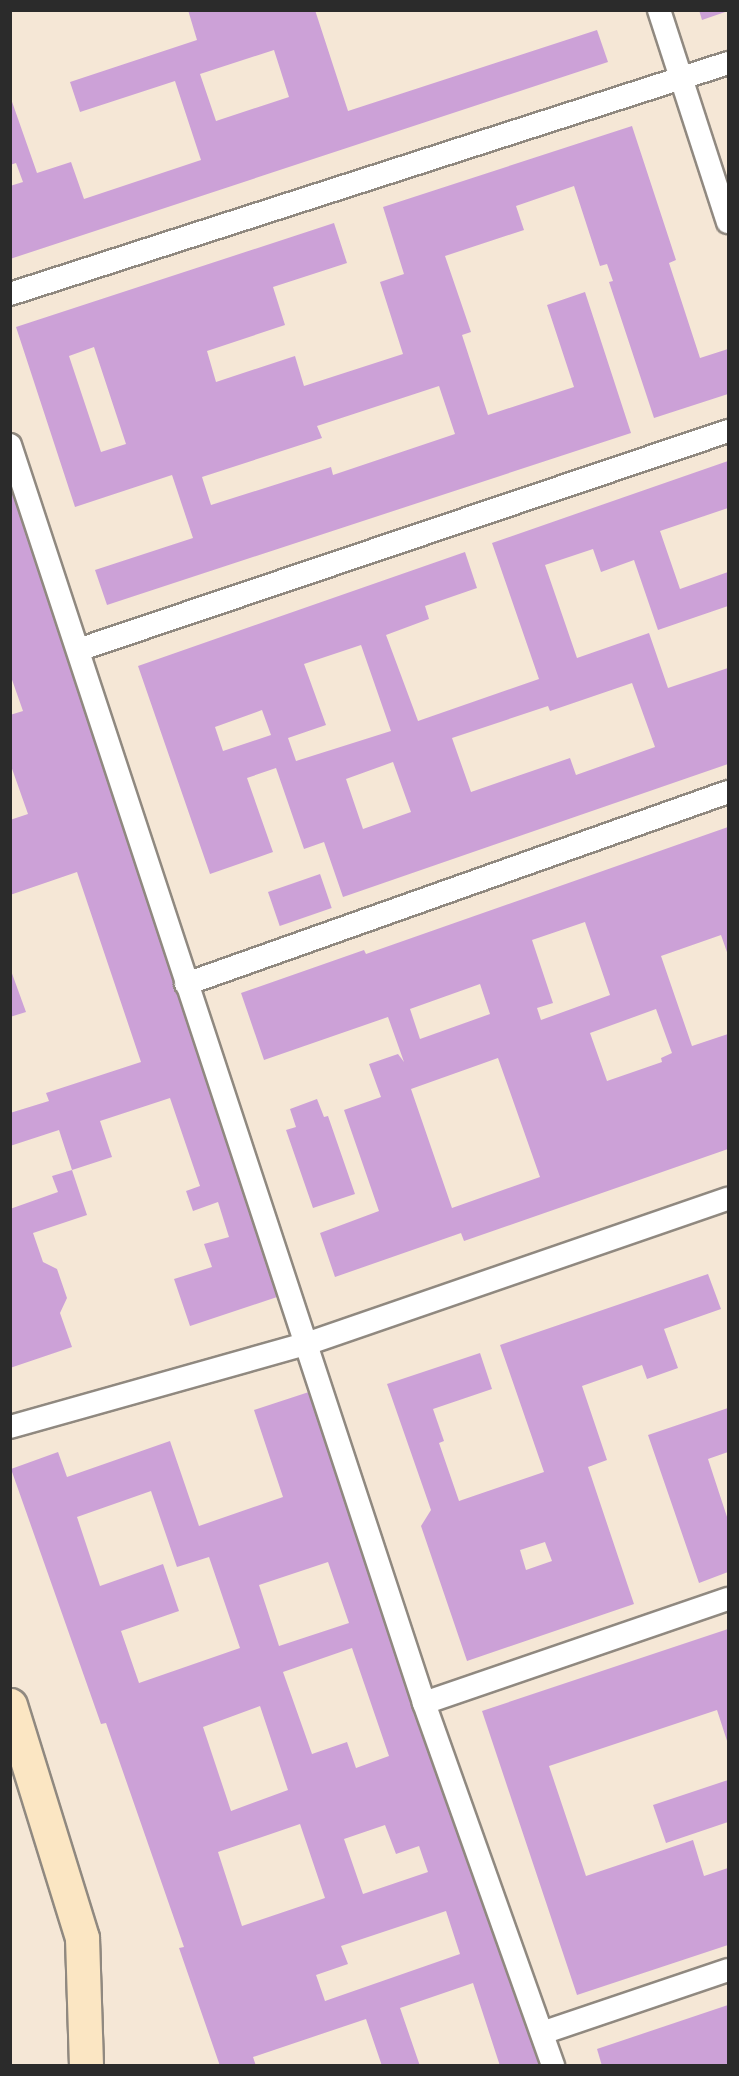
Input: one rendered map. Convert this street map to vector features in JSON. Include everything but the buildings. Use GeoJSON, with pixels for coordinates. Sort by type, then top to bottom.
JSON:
{"type":"FeatureCollection","features":[{"type":"Feature","properties":{"kind":"street"},"geometry":{"type":"LineString","coordinates":[[10,1705],[82,1938],[86,2066]]}},
{"type":"Feature","properties":{"kind":"lane"},"geometry":{"type":"LineString","coordinates":[[659,10],[729,222]]}},
{"type":"Feature","properties":{"kind":"lane"},"geometry":{"type":"LineString","coordinates":[[10,294],[683,80],[729,63]]}},
{"type":"Feature","properties":{"kind":"lane"},"geometry":{"type":"LineString","coordinates":[[78,650],[729,431]]}},
{"type":"Feature","properties":{"kind":"lane"},"geometry":{"type":"LineString","coordinates":[[10,446],[424,1703],[553,2066]]}},
{"type":"Feature","properties":{"kind":"lane"},"geometry":{"type":"LineString","coordinates":[[186,984],[729,792]]}},
{"type":"Feature","properties":{"kind":"lane"},"geometry":{"type":"LineString","coordinates":[[10,1427],[306,1344],[729,1199]]}},
{"type":"Feature","properties":{"kind":"lane"},"geometry":{"type":"LineString","coordinates":[[424,1703],[729,1599]]}},
{"type":"Feature","properties":{"kind":"lane"},"geometry":{"type":"LineString","coordinates":[[542,2033],[729,1970]]}}]}
